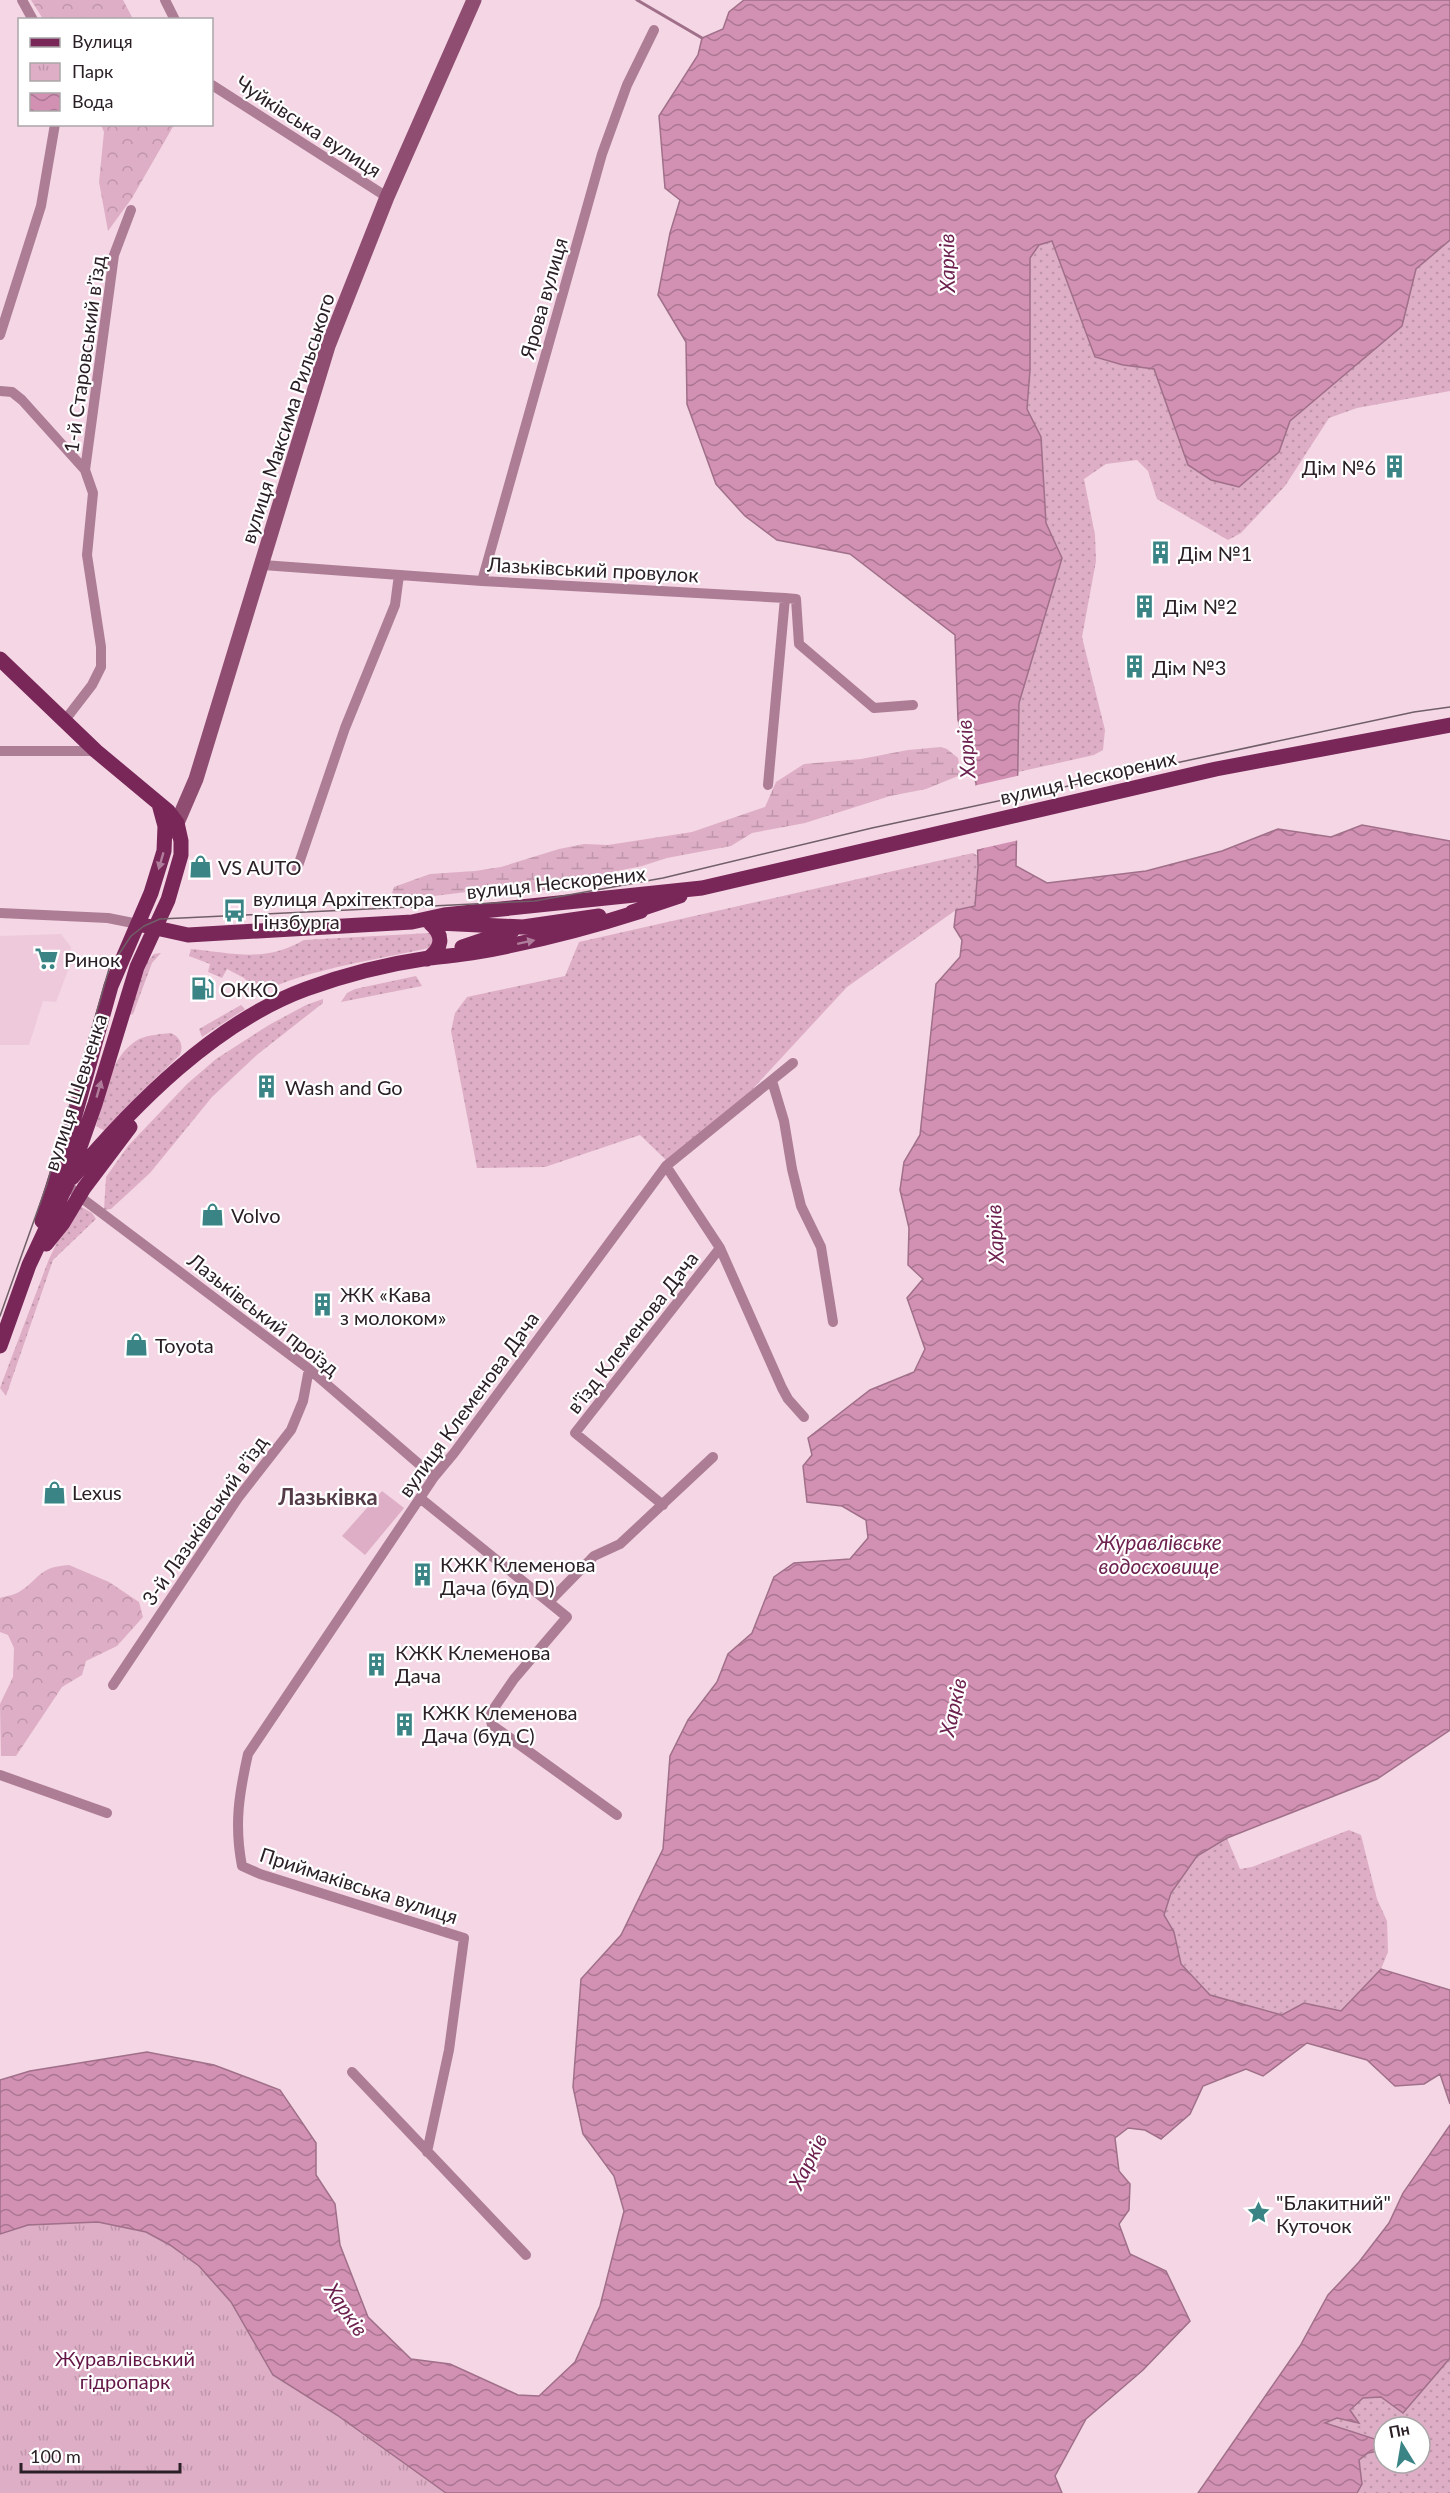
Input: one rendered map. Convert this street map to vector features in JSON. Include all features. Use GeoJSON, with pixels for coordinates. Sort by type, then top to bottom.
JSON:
{"type":"FeatureCollection","features":[{"type":"Feature","properties":{"kind":"main road","name":"вулиця Максима Рильського"},"geometry":{"type":"LineString","coordinates":[[165,836],[177,823],[196,779],[328,346],[387,197],[474,0]]}},
{"type":"Feature","properties":{"kind":"main road"},"geometry":{"type":"LineString","coordinates":[[0,658],[96,751],[159,804],[177,823],[181,855],[168,900],[154,930]]}},
{"type":"Feature","properties":{"kind":"main road","name":"вулиця Нескорених"},"geometry":{"type":"LineString","coordinates":[[138,924],[154,930],[188,935],[414,921],[444,915],[702,888],[1216,769],[1450,725]]}},
{"type":"Feature","properties":{"kind":"main road"},"geometry":{"type":"LineString","coordinates":[[138,924],[164,851],[165,836],[159,804]]}},
{"type":"Feature","properties":{"kind":"main road","name":"вулиця Нескорених"},"geometry":{"type":"LineString","coordinates":[[414,921],[523,927],[641,911],[702,888]]}},
{"type":"Feature","properties":{"kind":"main road"},"geometry":{"type":"LineString","coordinates":[[39,1230],[67,1184],[109,1136],[168,1080],[223,1035],[285,998],[330,981],[427,958],[523,927],[637,895]]}},
{"type":"Feature","properties":{"kind":"main road"},"geometry":{"type":"LineString","coordinates":[[427,958],[477,952],[576,931],[641,911]]}},
{"type":"Feature","properties":{"kind":"main road"},"geometry":{"type":"LineString","coordinates":[[427,958],[436,953],[441,941],[439,934],[430,923]]}},
{"type":"Feature","properties":{"kind":"main road","name":"вулиця Шевченка"},"geometry":{"type":"LineString","coordinates":[[30,1265],[51,1185],[72,1126],[111,987],[138,924]]}},
{"type":"Feature","properties":{"kind":"main road","name":"вулиця Шевченка"},"geometry":{"type":"LineString","coordinates":[[0,1346],[30,1265],[67,1184],[137,967],[154,930]]}},
{"type":"Feature","properties":{"kind":"main road"},"geometry":{"type":"LineString","coordinates":[[30,1265],[63,1223],[109,1154],[168,1080]]}},
{"type":"Feature","properties":{"kind":"main road"},"geometry":{"type":"LineString","coordinates":[[89,1121],[99,1136],[109,1136]]}},
{"type":"Feature","properties":{"kind":"main road"},"geometry":{"type":"LineString","coordinates":[[67,1184],[63,1173],[72,1126]]}},
{"type":"Feature","properties":{"kind":"street"},"geometry":{"type":"LineString","coordinates":[[22,0],[32,18]]}},
{"type":"Feature","properties":{"kind":"street"},"geometry":{"type":"LineString","coordinates":[[165,0],[174,18]]}},
{"type":"Feature","properties":{"kind":"street","name":"Ярова вулиця"},"geometry":{"type":"LineString","coordinates":[[482,581],[602,154],[627,85],[654,30]]}},
{"type":"Feature","properties":{"kind":"street","name":"Чуйківська вулиця"},"geometry":{"type":"LineString","coordinates":[[213,86],[387,197]]}},
{"type":"Feature","properties":{"kind":"street"},"geometry":{"type":"LineString","coordinates":[[0,335],[41,206],[55,126]]}},
{"type":"Feature","properties":{"kind":"street","name":"1-й Старовський в’їзд"},"geometry":{"type":"LineString","coordinates":[[85,470],[114,255],[131,210]]}},
{"type":"Feature","properties":{"kind":"street"},"geometry":{"type":"LineString","coordinates":[[0,391],[18,395],[85,470],[93,493],[87,555],[101,647],[101,667],[92,685],[64,720]]}},
{"type":"Feature","properties":{"kind":"street","name":"Лазьківський провулок"},"geometry":{"type":"LineString","coordinates":[[263,564],[482,581],[785,598]]}},
{"type":"Feature","properties":{"kind":"street"},"geometry":{"type":"LineString","coordinates":[[297,868],[345,728],[395,604],[399,575]]}},
{"type":"Feature","properties":{"kind":"street"},"geometry":{"type":"LineString","coordinates":[[768,785],[785,598],[796,599],[799,644],[874,708],[913,705]]}},
{"type":"Feature","properties":{"kind":"street"},"geometry":{"type":"LineString","coordinates":[[0,751],[96,751]]}},
{"type":"Feature","properties":{"kind":"street"},"geometry":{"type":"LineString","coordinates":[[0,913],[108,918],[138,924]]}},
{"type":"Feature","properties":{"kind":"street","name":"вулиця Клеменова Дача"},"geometry":{"type":"LineString","coordinates":[[242,1866],[236,1834],[248,1754],[434,1477],[666,1166],[793,1063]]}},
{"type":"Feature","properties":{"kind":"street"},"geometry":{"type":"LineString","coordinates":[[772,1081],[784,1120],[801,1206],[821,1247],[833,1322]]}},
{"type":"Feature","properties":{"kind":"street"},"geometry":{"type":"LineString","coordinates":[[666,1166],[720,1248],[782,1388],[788,1399],[804,1417]]}},
{"type":"Feature","properties":{"kind":"street","name":"Лазьківський проїзд"},"geometry":{"type":"LineString","coordinates":[[67,1184],[79,1196],[309,1369],[434,1477]]}},
{"type":"Feature","properties":{"kind":"street","name":"в'їзд Клеменова Дача"},"geometry":{"type":"LineString","coordinates":[[663,1505],[575,1433],[720,1248]]}},
{"type":"Feature","properties":{"kind":"street","name":"3-й Лазьківський в’їзд"},"geometry":{"type":"LineString","coordinates":[[113,1685],[238,1498],[291,1430],[303,1401],[309,1369]]}},
{"type":"Feature","properties":{"kind":"street"},"geometry":{"type":"LineString","coordinates":[[549,1602],[594,1556],[620,1544],[713,1457]]}},
{"type":"Feature","properties":{"kind":"street"},"geometry":{"type":"LineString","coordinates":[[420,1498],[567,1617],[514,1678],[492,1711],[490,1718],[492,1725],[617,1815]]}},
{"type":"Feature","properties":{"kind":"street"},"geometry":{"type":"LineString","coordinates":[[0,1776],[107,1813]]}},
{"type":"Feature","properties":{"kind":"street","name":"Приймаківська вулиця"},"geometry":{"type":"LineString","coordinates":[[242,1866],[260,1874],[464,1938],[450,2050],[427,2152]]}},
{"type":"Feature","properties":{"kind":"street"},"geometry":{"type":"LineString","coordinates":[[352,2072],[526,2255]]}},
{"type":"Feature","properties":{"kind":"shaded area"},"geometry":{"type":"Polygon","coordinates":[[[61,934],[71,947],[70,965],[56,1002],[43,1001],[29,1045],[0,1045],[0,936],[61,934]]]}},
{"type":"Feature","properties":{"kind":"green space"},"geometry":{"type":"Polygon","coordinates":[[[31,0],[123,0],[132,18],[42,18],[31,0]]]}},
{"type":"Feature","properties":{"kind":"green space"},"geometry":{"type":"Polygon","coordinates":[[[101,126],[173,126],[132,198],[108,231],[99,182],[104,132],[101,126]]]}},
{"type":"Feature","properties":{"kind":"green space"},"geometry":{"type":"Polygon","coordinates":[[[1450,240],[1450,391],[1357,408],[1329,418],[1285,486],[1241,533],[1228,540],[1157,499],[1148,471],[1137,460],[1106,464],[1084,479],[1095,535],[1096,561],[1082,637],[1105,730],[1103,750],[1094,755],[1018,772],[1019,703],[1062,558],[1046,523],[1027,409],[1030,370],[1030,258],[1039,245],[1052,241],[1095,357],[1123,365],[1154,369],[1188,465],[1279,452],[1290,421],[1402,326],[1416,269],[1450,240]]]}},
{"type":"Feature","properties":{"kind":"green space"},"geometry":{"type":"Polygon","coordinates":[[[941,747],[958,758],[960,771],[958,776],[926,789],[890,796],[805,823],[752,833],[731,846],[572,880],[552,889],[522,893],[484,890],[417,898],[392,893],[394,887],[430,874],[501,867],[559,849],[584,844],[608,845],[692,832],[765,807],[776,782],[804,764],[861,759],[908,750],[941,747]]]}},
{"type":"Feature","properties":{"kind":"green space"},"geometry":{"type":"Polygon","coordinates":[[[973,853],[978,856],[975,906],[956,910],[847,987],[735,1108],[667,1161],[640,1135],[545,1167],[477,1168],[451,1031],[455,1013],[467,997],[565,976],[579,942],[973,853]]]}},
{"type":"Feature","properties":{"kind":"green space"},"geometry":{"type":"Polygon","coordinates":[[[430,933],[434,935],[433,947],[322,971],[279,984],[259,993],[247,989],[248,982],[244,978],[227,969],[222,978],[208,972],[210,964],[189,956],[191,949],[249,955],[276,952],[304,940],[430,933]]]}},
{"type":"Feature","properties":{"kind":"green space"},"geometry":{"type":"Polygon","coordinates":[[[161,953],[152,963],[133,1014],[127,1016],[147,962],[154,954],[161,953]]]}},
{"type":"Feature","properties":{"kind":"green space"},"geometry":{"type":"Polygon","coordinates":[[[416,976],[422,986],[341,1002],[347,993],[355,989],[416,976]]]}},
{"type":"Feature","properties":{"kind":"green space"},"geometry":{"type":"Polygon","coordinates":[[[323,999],[323,1003],[258,1054],[212,1097],[150,1173],[111,1209],[104,1210],[106,1177],[128,1146],[187,1084],[216,1059],[269,1025],[306,1005],[323,999]]]}},
{"type":"Feature","properties":{"kind":"green space"},"geometry":{"type":"Polygon","coordinates":[[[241,1005],[245,1009],[202,1037],[199,1029],[241,1005]]]}},
{"type":"Feature","properties":{"kind":"green space"},"geometry":{"type":"Polygon","coordinates":[[[171,1033],[180,1042],[182,1048],[180,1055],[105,1131],[96,1126],[109,1078],[114,1066],[129,1046],[139,1039],[171,1033]]]}},
{"type":"Feature","properties":{"kind":"green space"},"geometry":{"type":"Polygon","coordinates":[[[80,1206],[92,1213],[96,1219],[53,1260],[6,1396],[0,1388],[49,1259],[68,1220],[80,1206]]]}},
{"type":"Feature","properties":{"kind":"green space"},"geometry":{"type":"Polygon","coordinates":[[[382,1491],[404,1508],[365,1555],[342,1536],[382,1491]]]}},
{"type":"Feature","properties":{"kind":"green space"},"geometry":{"type":"Polygon","coordinates":[[[69,1565],[109,1582],[139,1602],[143,1617],[117,1646],[86,1661],[82,1675],[62,1687],[16,1756],[1,1756],[0,1704],[13,1677],[14,1648],[8,1635],[0,1632],[0,1598],[19,1592],[51,1568],[69,1565]]]}},
{"type":"Feature","properties":{"kind":"green space"},"geometry":{"type":"Polygon","coordinates":[[[1349,1830],[1361,1835],[1377,1899],[1387,1921],[1388,1952],[1381,1969],[1341,2011],[1304,2003],[1282,2015],[1210,1995],[1181,1964],[1174,1932],[1164,1915],[1171,1893],[1197,1856],[1227,1838],[1240,1869],[1252,1867],[1349,1830]]]}},
{"type":"Feature","properties":{"kind":"green space","name":"Журавлівський гідропарк"},"geometry":{"type":"Polygon","coordinates":[[[98,2222],[146,2232],[170,2245],[199,2266],[231,2302],[273,2375],[337,2415],[446,2493],[0,2493],[0,2234],[28,2225],[98,2222]]]}},
{"type":"Feature","properties":{"kind":"green space"},"geometry":{"type":"Polygon","coordinates":[[[1450,2358],[1450,2493],[1357,2493],[1362,2484],[1359,2460],[1368,2453],[1372,2452],[1372,2475],[1432,2475],[1432,2415],[1372,2415],[1372,2438],[1325,2424],[1337,2418],[1358,2423],[1350,2410],[1363,2398],[1381,2397],[1403,2413],[1450,2358]]]}},
{"type":"Feature","properties":{"kind":"water","name":"Журавлівське водосховище"},"geometry":{"type":"Polygon","coordinates":[[[744,0],[1450,0],[1450,240],[1416,269],[1402,326],[1290,421],[1279,452],[1239,487],[1211,480],[1188,465],[1154,369],[1123,365],[1095,357],[1052,241],[1039,245],[1030,258],[1030,370],[1027,409],[1041,437],[1046,523],[1062,558],[1019,703],[1016,866],[1047,883],[1146,871],[1222,851],[1278,829],[1331,837],[1362,825],[1450,841],[1450,1730],[1377,1779],[1227,1838],[1197,1856],[1171,1893],[1164,1915],[1174,1932],[1181,1964],[1210,1995],[1282,2015],[1304,2003],[1341,2011],[1381,1969],[1450,1990],[1450,2104],[1440,2074],[1424,2084],[1395,2086],[1367,2060],[1307,2043],[1263,2076],[1246,2069],[1203,2086],[1190,2114],[1161,2139],[1145,2130],[1128,2128],[1115,2138],[1119,2171],[1130,2184],[1129,2210],[1119,2224],[1130,2254],[1166,2271],[1190,2321],[1143,2370],[1086,2419],[1055,2476],[1062,2493],[446,2493],[337,2415],[273,2375],[231,2302],[199,2266],[170,2245],[146,2232],[98,2222],[28,2225],[0,2234],[0,2080],[30,2071],[147,2052],[214,2065],[280,2090],[316,2143],[316,2175],[335,2204],[340,2245],[368,2317],[411,2359],[450,2364],[518,2395],[539,2396],[575,2362],[600,2306],[624,2211],[614,2176],[583,2134],[573,2087],[581,1979],[621,1935],[663,1849],[670,1756],[688,1720],[717,1682],[728,1654],[752,1633],[774,1577],[794,1563],[850,1559],[868,1538],[866,1520],[842,1506],[807,1502],[803,1466],[812,1455],[808,1438],[870,1390],[914,1372],[925,1349],[907,1298],[923,1279],[908,1265],[909,1228],[900,1190],[904,1162],[920,1135],[936,984],[960,957],[962,940],[954,927],[956,910],[975,906],[978,867],[976,783],[958,720],[955,635],[850,554],[777,540],[745,516],[716,484],[687,404],[686,342],[658,295],[670,233],[680,200],[665,188],[659,116],[698,55],[702,38],[723,29],[729,12],[744,0]]]}},
{"type":"Feature","properties":{"kind":"water"},"geometry":{"type":"Polygon","coordinates":[[[1450,2125],[1450,2358],[1403,2413],[1381,2397],[1363,2398],[1350,2410],[1359,2423],[1337,2418],[1325,2423],[1372,2438],[1372,2452],[1359,2460],[1362,2484],[1357,2493],[1198,2493],[1300,2346],[1328,2295],[1359,2262],[1389,2223],[1403,2193],[1450,2125]]]}},
{"type":"Feature","properties":{"kind":"pier"},"geometry":{"type":"Polygon","coordinates":[[[1021,775],[1019,840],[975,850],[973,786],[1021,775]]]}},
{"type":"Feature","properties":{"kind":"waterway"},"geometry":{"type":"LineString","coordinates":[[637,0],[702,38]]}},
{"type":"Feature","properties":{"kind":"tram line"},"geometry":{"type":"LineString","coordinates":[[0,1316],[47,1184],[109,969],[131,936],[144,926],[160,919],[535,901],[663,878],[872,828],[1414,712],[1450,707]]}},
{"type":"Feature","properties":{"kind":"place","name":"Дім №6"},"geometry":{"type":"Point","coordinates":[1394,467]}},
{"type":"Feature","properties":{"kind":"place","name":"Дім №1"},"geometry":{"type":"Point","coordinates":[1160,553]}},
{"type":"Feature","properties":{"kind":"place","name":"Дім №2"},"geometry":{"type":"Point","coordinates":[1145,606]}},
{"type":"Feature","properties":{"kind":"place","name":"Дім №3"},"geometry":{"type":"Point","coordinates":[1134,667]}},
{"type":"Feature","properties":{"kind":"place","name":"VS AUTO"},"geometry":{"type":"Point","coordinates":[200,867]}},
{"type":"Feature","properties":{"kind":"place","name":"вулиця Архітектора Гінзбурга"},"geometry":{"type":"Point","coordinates":[235,910]}},
{"type":"Feature","properties":{"kind":"place","name":"Ринок"},"geometry":{"type":"Point","coordinates":[46,959]}},
{"type":"Feature","properties":{"kind":"place","name":"ОККО"},"geometry":{"type":"Point","coordinates":[202,989]}},
{"type":"Feature","properties":{"kind":"place","name":"Wash and Go"},"geometry":{"type":"Point","coordinates":[267,1087]}},
{"type":"Feature","properties":{"kind":"place","name":"Volvo"},"geometry":{"type":"Point","coordinates":[213,1215]}},
{"type":"Feature","properties":{"kind":"place","name":"ЖК «Кава з молоком»"},"geometry":{"type":"Point","coordinates":[322,1305]}},
{"type":"Feature","properties":{"kind":"place","name":"Toyota"},"geometry":{"type":"Point","coordinates":[137,1345]}},
{"type":"Feature","properties":{"kind":"place","name":"Lexus"},"geometry":{"type":"Point","coordinates":[54,1492]}},
{"type":"Feature","properties":{"kind":"place","name":"КЖК Клеменова Дача (буд D)"},"geometry":{"type":"Point","coordinates":[422,1575]}},
{"type":"Feature","properties":{"kind":"place","name":"КЖК Клеменова Дача"},"geometry":{"type":"Point","coordinates":[377,1664]}},
{"type":"Feature","properties":{"kind":"place","name":"КЖК Клеменова Дача (буд С)"},"geometry":{"type":"Point","coordinates":[404,1724]}},
{"type":"Feature","properties":{"kind":"place","name":"\"Блакитний\" Куточок"},"geometry":{"type":"Point","coordinates":[1258,2213]}},
{"type":"Feature","properties":{"kind":"district","name":"Лазьківка"},"geometry":{"type":"Point","coordinates":[328,1496]}},
{"type":"Feature","properties":{"kind":"water label","name":"Харків"},"geometry":{"type":"Point","coordinates":[946,263]}},
{"type":"Feature","properties":{"kind":"water label","name":"Харків"},"geometry":{"type":"Point","coordinates":[965,749]}},
{"type":"Feature","properties":{"kind":"water label","name":"Харків"},"geometry":{"type":"Point","coordinates":[994,1234]}},
{"type":"Feature","properties":{"kind":"water label","name":"Харків"},"geometry":{"type":"Point","coordinates":[952,1707]}},
{"type":"Feature","properties":{"kind":"water label","name":"Харків"},"geometry":{"type":"Point","coordinates":[807,2161]}},
{"type":"Feature","properties":{"kind":"water label","name":"Харків"},"geometry":{"type":"Point","coordinates":[347,2309]}}]}
